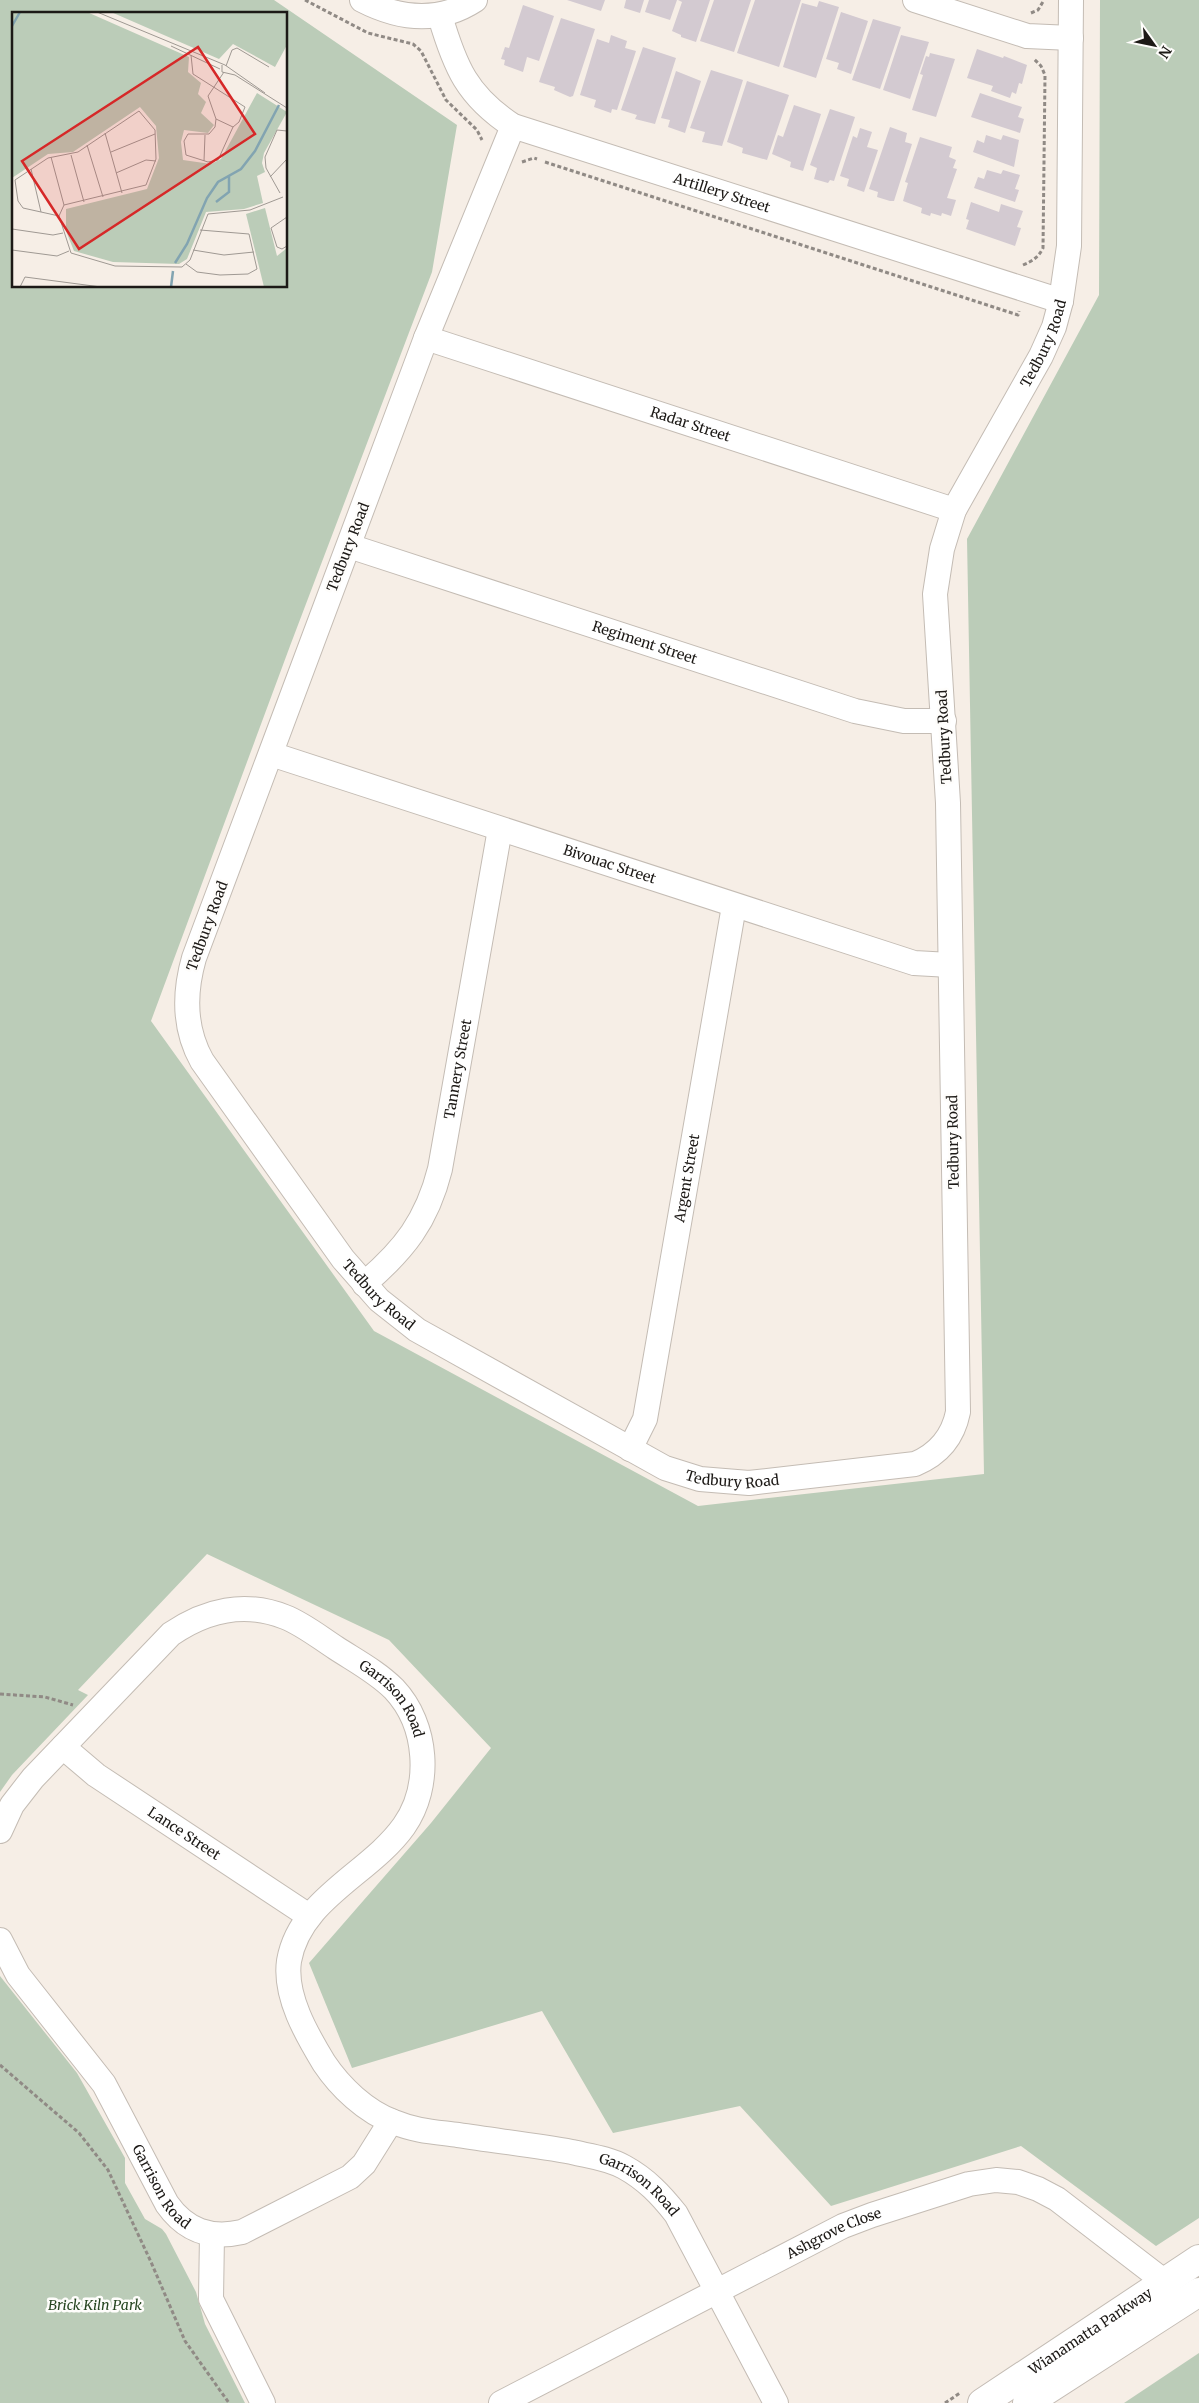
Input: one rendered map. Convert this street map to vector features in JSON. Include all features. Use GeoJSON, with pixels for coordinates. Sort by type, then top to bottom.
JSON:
{"type":"FeatureCollection","features":[{"type":"Feature","properties":{"kind":"street"},"geometry":{"type":"LineString","coordinates":[[362,0],[391,13],[422,17],[440,16],[453,12],[475,0]]}},
{"type":"Feature","properties":{"kind":"street"},"geometry":{"type":"LineString","coordinates":[[915,0],[1027,36],[1071,38]]}},
{"type":"Feature","properties":{"kind":"street","name":"Tedbury Road"},"geometry":{"type":"LineString","coordinates":[[513,126],[426,338],[194,958],[187,986],[187,1017],[193,1041],[202,1061],[343,1259],[364,1284],[393,1312],[417,1330],[666,1468],[685,1475],[717,1482],[750,1483],[916,1464],[938,1451],[949,1437],[958,1412],[948,803],[935,594],[942,549],[954,510],[1041,356],[1054,327],[1061,301],[1070,246],[1071,0]]}},
{"type":"Feature","properties":{"kind":"street","name":"Artillery Street"},"geometry":{"type":"LineString","coordinates":[[440,16],[454,62],[466,81],[494,113],[513,126],[955,269],[1061,301]]}},
{"type":"Feature","properties":{"kind":"street","name":"Radar Street"},"geometry":{"type":"LineString","coordinates":[[426,338],[954,510]]}},
{"type":"Feature","properties":{"kind":"street","name":"Regiment Street"},"geometry":{"type":"LineString","coordinates":[[349,546],[855,711],[904,721],[944,721]]}},
{"type":"Feature","properties":{"kind":"street","name":"Bivouac Street"},"geometry":{"type":"LineString","coordinates":[[271,754],[914,963],[950,965]]}},
{"type":"Feature","properties":{"kind":"street","name":"Tannery Street"},"geometry":{"type":"LineString","coordinates":[[364,1284],[394,1257],[414,1233],[434,1192],[440,1169],[500,829]]}},
{"type":"Feature","properties":{"kind":"street","name":"Argent Street"},"geometry":{"type":"LineString","coordinates":[[630,1448],[645,1418],[734,906]]}},
{"type":"Feature","properties":{"kind":"street","name":"Garrison Road"},"geometry":{"type":"LineString","coordinates":[[0,1831],[12,1804],[23,1790],[172,1634],[196,1618],[222,1610],[239,1608],[257,1609],[288,1618],[382,1678],[405,1704],[416,1727],[422,1753],[419,1791],[413,1809],[404,1826],[392,1840],[309,1916],[298,1935],[289,1961],[289,1983],[294,2002],[324,2062],[359,2101],[391,2121],[426,2132],[561,2150],[602,2158],[623,2166],[657,2191],[676,2214],[776,2403]]}},
{"type":"Feature","properties":{"kind":"street","name":"Lance Street"},"geometry":{"type":"LineString","coordinates":[[63,1747],[96,1775],[309,1916]]}},
{"type":"Feature","properties":{"kind":"street","name":"Garrison Road"},"geometry":{"type":"LineString","coordinates":[[0,1940],[18,1975],[104,2084],[171,2210],[185,2224],[212,2235],[227,2236],[250,2229],[350,2177],[364,2164],[391,2121]]}},
{"type":"Feature","properties":{"kind":"street","name":"Ashgrove Close"},"geometry":{"type":"LineString","coordinates":[[501,2403],[843,2226],[969,2184],[996,2180],[1018,2182],[1032,2186],[1057,2199],[1165,2282]]}},
{"type":"Feature","properties":{"kind":"street"},"geometry":{"type":"LineString","coordinates":[[212,2235],[211,2299],[264,2403]]}},
{"type":"Feature","properties":{"kind":"street","name":"Wianamatta Parkway"},"geometry":{"type":"LineString","coordinates":[[982,2403],[1199,2260]]}},
{"type":"Feature","properties":{"kind":"street","name":"Wianamatta Parkway"},"geometry":{"type":"LineString","coordinates":[[1027,2403],[1199,2292]]}},
{"type":"Feature","properties":{"kind":"path"},"geometry":{"type":"LineString","coordinates":[[305,0],[368,33],[413,44],[421,51],[446,100],[477,130],[483,145]]}},
{"type":"Feature","properties":{"kind":"path"},"geometry":{"type":"LineString","coordinates":[[1030,20],[1030,13],[1038,10],[1044,0]]}},
{"type":"Feature","properties":{"kind":"path"},"geometry":{"type":"LineString","coordinates":[[1023,271],[1023,264],[1030,263],[1039,256],[1043,248],[1045,75],[1041,66],[1030,58]]}},
{"type":"Feature","properties":{"kind":"path"},"geometry":{"type":"LineString","coordinates":[[518,167],[526,160],[534,158],[1018,315],[1020,307]]}},
{"type":"Feature","properties":{"kind":"path"},"geometry":{"type":"LineString","coordinates":[[0,1694],[45,1697],[81,1708]]}},
{"type":"Feature","properties":{"kind":"path"},"geometry":{"type":"LineString","coordinates":[[0,2065],[79,2133],[108,2170],[185,2341],[229,2403]]}},
{"type":"Feature","properties":{"kind":"green space"},"geometry":{"type":"Polygon","coordinates":[[[0,0],[274,0],[457,125],[432,272],[290,646],[151,1021],[374,1331],[698,1506],[984,1474],[967,539],[1099,295],[1100,0],[1199,0],[1199,2218],[1156,2246],[1021,2146],[831,2206],[740,2106],[613,2133],[542,2011],[352,2068],[309,1963],[431,1823],[491,1748],[389,1640],[207,1554],[78,1690],[88,1695],[12,1775],[0,1792],[0,0]]]}},
{"type":"Feature","properties":{"kind":"green space","name":"Brick Kiln Park"},"geometry":{"type":"Polygon","coordinates":[[[0,1976],[77,2073],[125,2158],[125,2183],[145,2219],[162,2229],[166,2234],[196,2292],[205,2324],[245,2403],[0,2403],[0,1976]]]}},
{"type":"Feature","properties":{"kind":"green space"},"geometry":{"type":"Polygon","coordinates":[[[1199,2353],[1199,2403],[1124,2403],[1199,2353]]]}},
{"type":"Feature","properties":{"kind":"building"},"geometry":{"type":"Polygon","coordinates":[[[567,0],[605,0],[601,11],[567,0]]]}},
{"type":"Feature","properties":{"kind":"building"},"geometry":{"type":"Polygon","coordinates":[[[626,0],[644,0],[640,13],[624,8],[626,0]]]}},
{"type":"Feature","properties":{"kind":"building"},"geometry":{"type":"Polygon","coordinates":[[[649,0],[677,0],[670,20],[645,12],[649,0]]]}},
{"type":"Feature","properties":{"kind":"building"},"geometry":{"type":"Polygon","coordinates":[[[678,0],[710,0],[696,42],[681,37],[681,35],[672,31],[682,2],[678,0]]]}},
{"type":"Feature","properties":{"kind":"building"},"geometry":{"type":"Polygon","coordinates":[[[714,0],[751,0],[734,52],[700,41],[714,0]]]}},
{"type":"Feature","properties":{"kind":"building"},"geometry":{"type":"Polygon","coordinates":[[[755,0],[801,0],[779,67],[737,53],[755,0]]]}},
{"type":"Feature","properties":{"kind":"building"},"geometry":{"type":"Polygon","coordinates":[[[819,1],[839,7],[816,78],[783,67],[802,3],[817,7],[819,1]]]}},
{"type":"Feature","properties":{"kind":"building"},"geometry":{"type":"Polygon","coordinates":[[[523,5],[554,16],[539,61],[527,57],[523,72],[504,65],[505,60],[501,59],[505,47],[509,48],[523,5]]]}},
{"type":"Feature","properties":{"kind":"building"},"geometry":{"type":"Polygon","coordinates":[[[841,12],[868,21],[851,74],[837,69],[839,63],[826,59],[841,12]]]}},
{"type":"Feature","properties":{"kind":"building"},"geometry":{"type":"Polygon","coordinates":[[[561,18],[595,29],[573,96],[570,97],[554,90],[555,87],[539,82],[561,18]]]}},
{"type":"Feature","properties":{"kind":"building"},"geometry":{"type":"Polygon","coordinates":[[[873,19],[901,27],[880,89],[852,80],[873,19]]]}},
{"type":"Feature","properties":{"kind":"building"},"geometry":{"type":"Polygon","coordinates":[[[611,35],[627,41],[625,48],[636,51],[617,110],[612,109],[611,113],[594,107],[596,100],[580,95],[597,39],[609,43],[611,35]]]}},
{"type":"Feature","properties":{"kind":"building"},"geometry":{"type":"Polygon","coordinates":[[[901,35],[929,42],[910,99],[883,90],[901,35]]]}},
{"type":"Feature","properties":{"kind":"building"},"geometry":{"type":"Polygon","coordinates":[[[643,47],[676,58],[655,124],[635,119],[637,115],[621,110],[643,47]]]}},
{"type":"Feature","properties":{"kind":"building"},"geometry":{"type":"Polygon","coordinates":[[[977,49],[1003,58],[1004,56],[1027,65],[1022,84],[1019,83],[1016,94],[1012,92],[1010,98],[991,91],[993,86],[967,78],[977,49]]]}},
{"type":"Feature","properties":{"kind":"building"},"geometry":{"type":"Polygon","coordinates":[[[930,53],[955,59],[936,117],[912,110],[923,75],[920,74],[926,56],[929,57],[930,53]]]}},
{"type":"Feature","properties":{"kind":"building"},"geometry":{"type":"Polygon","coordinates":[[[711,70],[743,80],[722,146],[702,142],[705,132],[690,128],[711,70]]]}},
{"type":"Feature","properties":{"kind":"building"},"geometry":{"type":"Polygon","coordinates":[[[676,71],[701,81],[685,133],[668,127],[670,120],[661,118],[676,71]]]}},
{"type":"Feature","properties":{"kind":"building"},"geometry":{"type":"Polygon","coordinates":[[[747,81],[789,95],[767,160],[742,153],[743,148],[727,142],[747,81]]]}},
{"type":"Feature","properties":{"kind":"building"},"geometry":{"type":"Polygon","coordinates":[[[980,93],[1022,107],[1018,117],[1024,119],[1020,133],[971,117],[980,93]]]}},
{"type":"Feature","properties":{"kind":"building"},"geometry":{"type":"Polygon","coordinates":[[[794,105],[821,114],[803,171],[790,167],[791,162],[772,154],[778,135],[783,137],[794,105]]]}},
{"type":"Feature","properties":{"kind":"building"},"geometry":{"type":"Polygon","coordinates":[[[830,109],[855,117],[834,181],[830,180],[828,183],[814,179],[817,168],[810,165],[830,109]]]}},
{"type":"Feature","properties":{"kind":"building"},"geometry":{"type":"Polygon","coordinates":[[[890,127],[907,133],[905,142],[912,144],[894,201],[877,197],[878,192],[869,189],[890,127]]]}},
{"type":"Feature","properties":{"kind":"building"},"geometry":{"type":"Polygon","coordinates":[[[860,128],[872,132],[867,147],[878,150],[864,192],[847,186],[849,179],[840,176],[853,136],[857,138],[860,128]]]}},
{"type":"Feature","properties":{"kind":"building"},"geometry":{"type":"Polygon","coordinates":[[[986,135],[1001,140],[1003,135],[1019,140],[1014,167],[973,152],[977,140],[984,143],[986,135]]]}},
{"type":"Feature","properties":{"kind":"building"},"geometry":{"type":"Polygon","coordinates":[[[920,137],[952,147],[949,157],[956,160],[953,168],[957,169],[947,198],[956,200],[951,216],[942,213],[941,216],[931,213],[930,216],[921,213],[922,208],[903,201],[908,183],[905,182],[920,137]]]}},
{"type":"Feature","properties":{"kind":"building"},"geometry":{"type":"Polygon","coordinates":[[[987,170],[1001,174],[1003,170],[1020,175],[1015,189],[1019,190],[1015,202],[974,188],[978,177],[984,179],[987,170]]]}},
{"type":"Feature","properties":{"kind":"building"},"geometry":{"type":"Polygon","coordinates":[[[971,202],[999,212],[1001,204],[1023,211],[1017,227],[1021,228],[1015,246],[966,229],[969,220],[966,219],[971,202]]]}}]}
